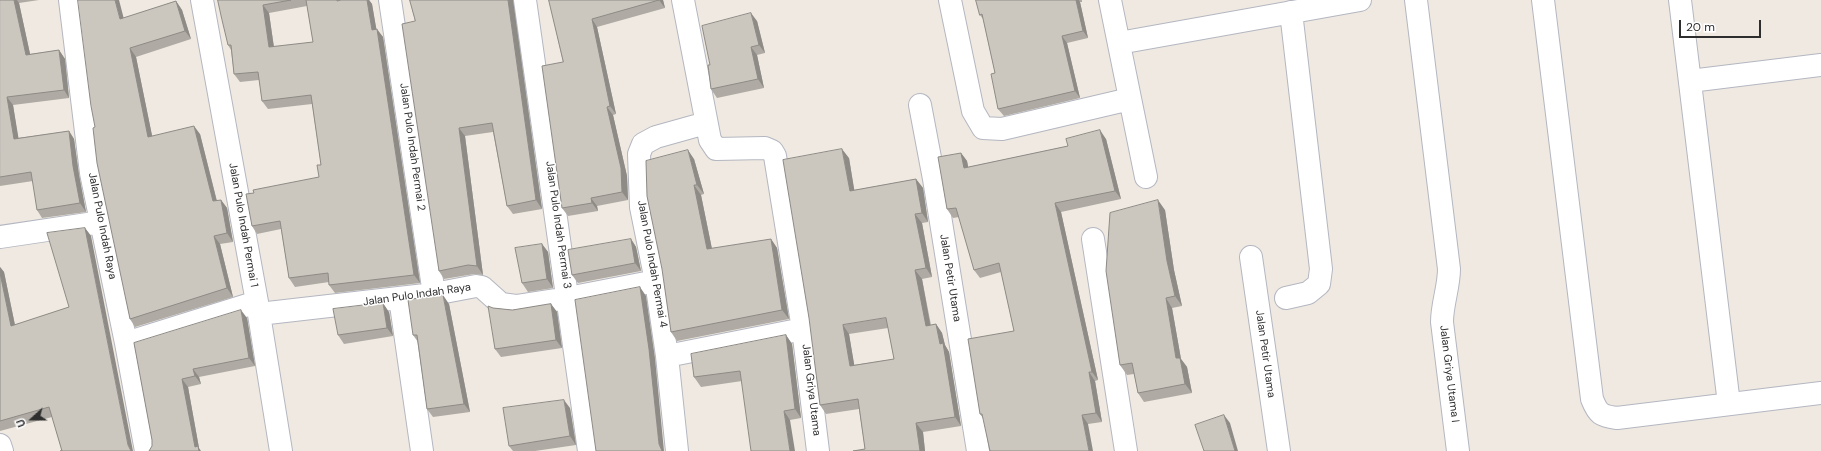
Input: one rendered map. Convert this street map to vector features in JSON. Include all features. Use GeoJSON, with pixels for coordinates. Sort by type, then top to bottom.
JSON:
{"type":"FeatureCollection","features":[{"type":"Feature","properties":{"kind":"street","name":"Jalan Pulo Indah Raya"},"geometry":{"type":"LineString","coordinates":[[70,0],[91,173],[126,343],[146,451]]}},
{"type":"Feature","properties":{"kind":"street","name":"Jalan Pulo Indah Permai 1"},"geometry":{"type":"LineString","coordinates":[[202,0],[258,308],[281,451]]}},
{"type":"Feature","properties":{"kind":"street","name":"Jalan Pulo Indah Permai 2"},"geometry":{"type":"LineString","coordinates":[[390,0],[434,294]]}},
{"type":"Feature","properties":{"kind":"street","name":"Jalan Pulo Indah Permai 3"},"geometry":{"type":"LineString","coordinates":[[525,0],[589,451]]}},
{"type":"Feature","properties":{"kind":"street"},"geometry":{"type":"LineString","coordinates":[[667,356],[803,329],[775,156],[772,151],[765,148],[716,149],[710,140],[683,0]]}},
{"type":"Feature","properties":{"kind":"street"},"geometry":{"type":"LineString","coordinates":[[950,0],[973,111],[983,128],[1002,129],[1130,99]]}},
{"type":"Feature","properties":{"kind":"street"},"geometry":{"type":"LineString","coordinates":[[1110,0],[1146,177]]}},
{"type":"Feature","properties":{"kind":"street"},"geometry":{"type":"LineString","coordinates":[[1119,43],[1261,9],[1291,12],[1360,0]]}},
{"type":"Feature","properties":{"kind":"street","name":"Jalan Griya Utama I"},"geometry":{"type":"LineString","coordinates":[[1416,0],[1449,269],[1449,284],[1442,311],[1442,322],[1458,451]]}},
{"type":"Feature","properties":{"kind":"street"},"geometry":{"type":"LineString","coordinates":[[1543,0],[1592,399],[1596,410],[1604,417],[1617,418],[1821,393]]}},
{"type":"Feature","properties":{"kind":"street"},"geometry":{"type":"LineString","coordinates":[[1680,0],[1729,404]]}},
{"type":"Feature","properties":{"kind":"street"},"geometry":{"type":"LineString","coordinates":[[1286,298],[1308,293],[1319,284],[1321,269],[1291,12]]}},
{"type":"Feature","properties":{"kind":"street"},"geometry":{"type":"LineString","coordinates":[[1690,81],[1821,65]]}},
{"type":"Feature","properties":{"kind":"street","name":"Jalan Petir Utama"},"geometry":{"type":"LineString","coordinates":[[920,105],[934,179],[978,451]]}},
{"type":"Feature","properties":{"kind":"street","name":"Jalan Pulo Indah Permai 4"},"geometry":{"type":"LineString","coordinates":[[677,451],[667,356],[656,281],[641,207],[639,154],[643,144],[656,137],[706,123]]}},
{"type":"Feature","properties":{"kind":"street"},"geometry":{"type":"LineString","coordinates":[[0,237],[101,222]]}},
{"type":"Feature","properties":{"kind":"street"},"geometry":{"type":"LineString","coordinates":[[1093,239],[1126,451]]}},
{"type":"Feature","properties":{"kind":"street","name":"Jalan Petir Utama"},"geometry":{"type":"LineString","coordinates":[[1251,257],[1279,451]]}},
{"type":"Feature","properties":{"kind":"street","name":"Jalan Pulo Indah Raya"},"geometry":{"type":"LineString","coordinates":[[126,343],[258,308],[400,298],[434,294],[476,286],[482,287],[501,304],[507,306],[568,298],[656,281]]}},
{"type":"Feature","properties":{"kind":"street"},"geometry":{"type":"LineString","coordinates":[[400,298],[422,451]]}},
{"type":"Feature","properties":{"kind":"street","name":"Jalan Griya Utama"},"geometry":{"type":"LineString","coordinates":[[803,329],[818,451]]}},
{"type":"Feature","properties":{"kind":"street"},"geometry":{"type":"LineString","coordinates":[[0,444],[2,451]]}},
{"type":"Feature","properties":{"kind":"building"},"geometry":{"type":"Polygon","coordinates":[[[0,0],[14,0],[26,55],[59,50],[64,90],[7,97],[14,139],[69,131],[73,166],[80,203],[37,210],[31,172],[0,177],[0,0]]]}},
{"type":"Feature","properties":{"kind":"building"},"geometry":{"type":"Polygon","coordinates":[[[78,0],[115,0],[120,19],[176,1],[185,31],[130,48],[148,137],[194,126],[213,201],[221,200],[227,233],[214,236],[227,288],[130,319],[97,163],[93,128],[95,127],[78,0]]]}},
{"type":"Feature","properties":{"kind":"building"},"geometry":{"type":"Polygon","coordinates":[[[218,0],[291,0],[263,5],[269,47],[313,42],[306,0],[367,0],[372,30],[377,29],[414,275],[329,285],[328,273],[289,278],[280,221],[252,226],[246,194],[254,193],[253,190],[319,177],[317,165],[321,165],[311,95],[262,101],[258,72],[234,74],[231,45],[228,45],[218,0]]]}},
{"type":"Feature","properties":{"kind":"building"},"geometry":{"type":"Polygon","coordinates":[[[410,0],[508,0],[536,200],[507,206],[492,123],[459,128],[477,266],[468,265],[439,271],[402,24],[415,21],[410,0]]]}},
{"type":"Feature","properties":{"kind":"building"},"geometry":{"type":"Polygon","coordinates":[[[549,0],[659,0],[592,19],[610,106],[607,107],[621,168],[622,192],[591,198],[592,203],[562,208],[542,66],[563,62],[549,0]]]}},
{"type":"Feature","properties":{"kind":"building"},"geometry":{"type":"Polygon","coordinates":[[[976,0],[1076,0],[1083,31],[1062,36],[1075,91],[998,109],[991,74],[995,73],[982,14],[980,15],[976,0]]]}},
{"type":"Feature","properties":{"kind":"building"},"geometry":{"type":"Polygon","coordinates":[[[751,13],[759,45],[751,47],[758,79],[711,89],[708,65],[710,65],[702,26],[751,13]]]}},
{"type":"Feature","properties":{"kind":"building"},"geometry":{"type":"Polygon","coordinates":[[[1100,130],[1115,191],[1055,203],[1092,372],[1089,372],[1096,413],[1082,415],[1089,451],[990,451],[982,414],[980,414],[968,339],[1014,331],[999,263],[974,270],[956,208],[947,209],[938,157],[961,153],[964,168],[1068,146],[1066,139],[1100,130]]]}},
{"type":"Feature","properties":{"kind":"building"},"geometry":{"type":"Polygon","coordinates":[[[842,149],[850,191],[916,179],[922,213],[915,214],[926,268],[915,270],[926,326],[936,324],[940,344],[943,343],[955,417],[916,423],[920,451],[853,451],[865,449],[858,399],[820,405],[809,318],[783,160],[842,149]],[[886,318],[843,325],[850,366],[894,359],[886,318]]]}},
{"type":"Feature","properties":{"kind":"building"},"geometry":{"type":"Polygon","coordinates":[[[688,150],[697,185],[694,185],[707,249],[771,239],[782,310],[671,332],[662,269],[647,196],[646,161],[688,150]]]}},
{"type":"Feature","properties":{"kind":"building"},"geometry":{"type":"Polygon","coordinates":[[[1158,200],[1167,261],[1175,296],[1166,298],[1176,358],[1180,358],[1185,384],[1138,393],[1132,363],[1120,365],[1106,271],[1110,213],[1158,200]]]}},
{"type":"Feature","properties":{"kind":"building"},"geometry":{"type":"Polygon","coordinates":[[[85,228],[128,445],[131,451],[62,451],[49,407],[0,421],[0,273],[11,326],[69,307],[47,233],[85,228]]]}},
{"type":"Feature","properties":{"kind":"building"},"geometry":{"type":"Polygon","coordinates":[[[631,239],[635,263],[572,275],[568,250],[631,239]]]}},
{"type":"Feature","properties":{"kind":"building"},"geometry":{"type":"Polygon","coordinates":[[[542,244],[547,279],[522,283],[515,248],[542,244]]]}},
{"type":"Feature","properties":{"kind":"building"},"geometry":{"type":"Polygon","coordinates":[[[640,287],[649,349],[659,444],[662,451],[596,451],[575,300],[640,287]]]}},
{"type":"Feature","properties":{"kind":"building"},"geometry":{"type":"Polygon","coordinates":[[[443,295],[464,404],[427,409],[417,335],[413,335],[408,300],[443,295]]]}},
{"type":"Feature","properties":{"kind":"building"},"geometry":{"type":"Polygon","coordinates":[[[383,303],[387,328],[338,335],[333,309],[383,303]]]}},
{"type":"Feature","properties":{"kind":"building"},"geometry":{"type":"Polygon","coordinates":[[[551,304],[556,340],[495,349],[488,306],[512,310],[551,304]]]}},
{"type":"Feature","properties":{"kind":"building"},"geometry":{"type":"Polygon","coordinates":[[[241,310],[249,358],[193,369],[195,376],[182,379],[195,447],[198,446],[199,451],[149,451],[152,446],[152,440],[134,343],[241,310]]]}},
{"type":"Feature","properties":{"kind":"building"},"geometry":{"type":"Polygon","coordinates":[[[786,335],[795,409],[784,411],[790,451],[751,451],[740,371],[694,377],[691,354],[786,335]]]}},
{"type":"Feature","properties":{"kind":"building"},"geometry":{"type":"Polygon","coordinates":[[[564,400],[570,436],[509,446],[503,408],[564,400]]]}},
{"type":"Feature","properties":{"kind":"building"},"geometry":{"type":"Polygon","coordinates":[[[1224,415],[1235,451],[1204,451],[1195,425],[1224,415]]]}}]}
